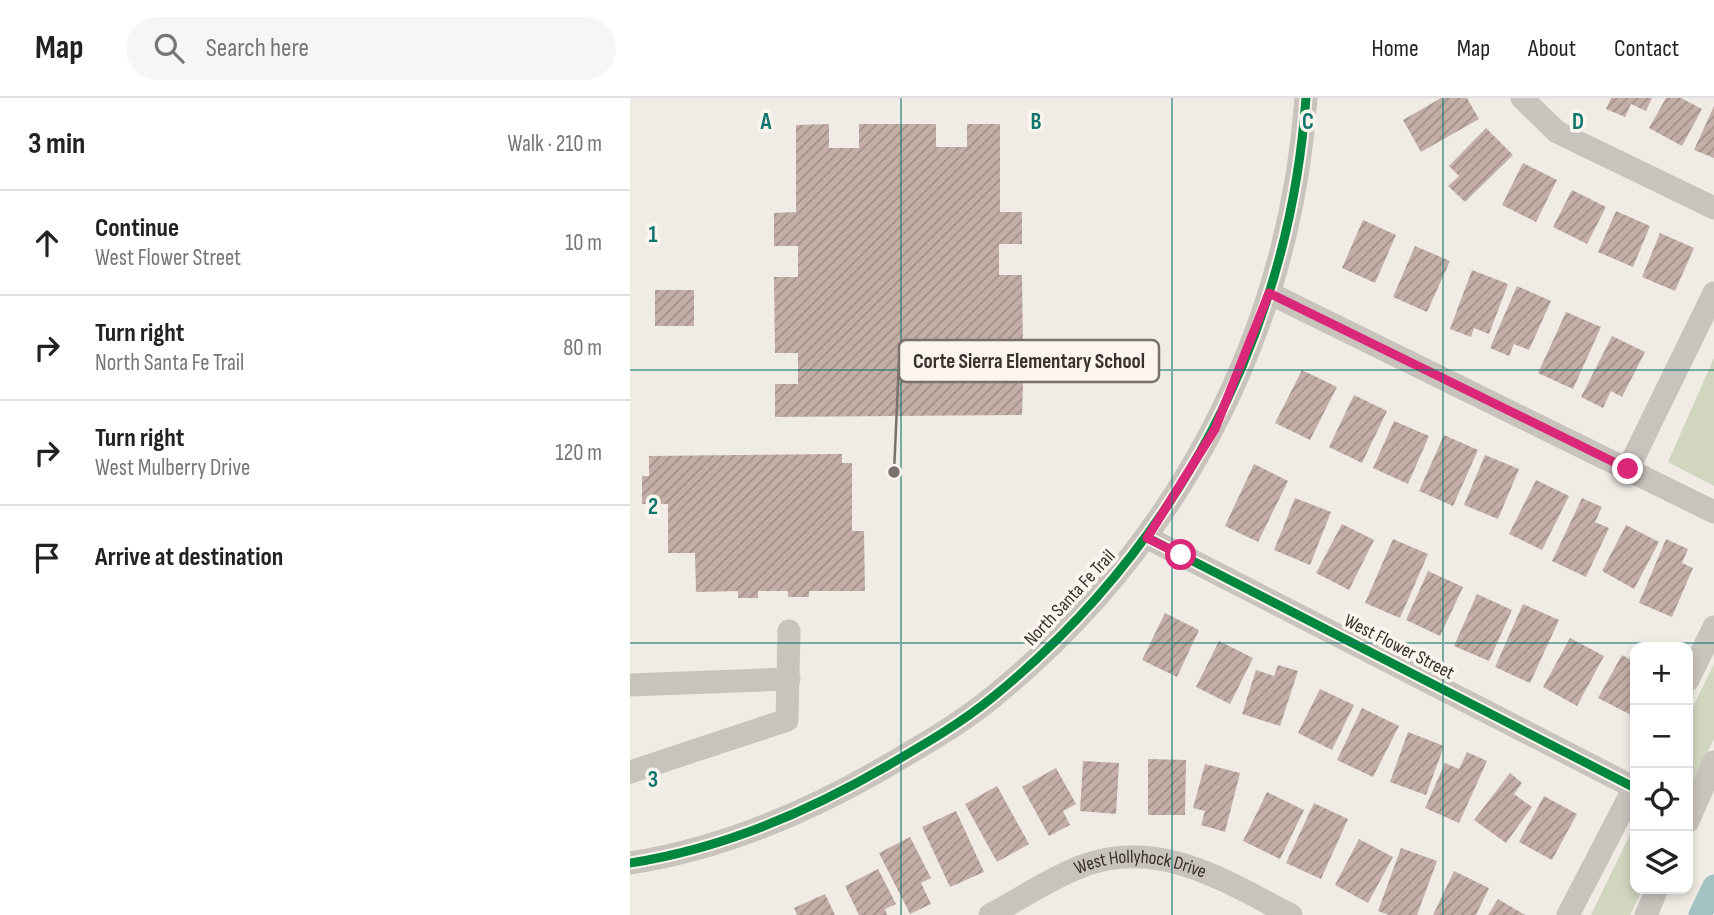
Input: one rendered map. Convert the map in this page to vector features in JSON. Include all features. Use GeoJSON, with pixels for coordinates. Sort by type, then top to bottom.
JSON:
{"type":"FeatureCollection","features":[{"type":"Feature","properties":{"kind":"street","name":"North Santa Fe Trail"},"geometry":{"type":"LineString","coordinates":[[630,863],[712,844],[779,821],[841,793],[956,725],[993,698],[1063,636],[1147,538],[1215,429],[1269,293],[1294,190],[1306,98]]}},
{"type":"Feature","properties":{"kind":"street"},"geometry":{"type":"LineString","coordinates":[[1522,98],[1557,132],[1714,208]]}},
{"type":"Feature","properties":{"kind":"street"},"geometry":{"type":"LineString","coordinates":[[1269,293],[1714,512]]}},
{"type":"Feature","properties":{"kind":"street"},"geometry":{"type":"LineString","coordinates":[[1628,469],[1714,293]]}},
{"type":"Feature","properties":{"kind":"street","name":"West Flower Street"},"geometry":{"type":"LineString","coordinates":[[1147,538],[1630,784]]}},
{"type":"Feature","properties":{"kind":"street"},"geometry":{"type":"LineString","coordinates":[[1693,670],[1714,627]]}},
{"type":"Feature","properties":{"kind":"street"},"geometry":{"type":"LineString","coordinates":[[630,772],[787,720],[789,631]]}},
{"type":"Feature","properties":{"kind":"street"},"geometry":{"type":"LineString","coordinates":[[630,685],[789,679]]}},
{"type":"Feature","properties":{"kind":"street"},"geometry":{"type":"LineString","coordinates":[[1693,810],[1714,762]]}},
{"type":"Feature","properties":{"kind":"street"},"geometry":{"type":"LineString","coordinates":[[1568,915],[1630,797]]}},
{"type":"Feature","properties":{"kind":"street","name":"West Hollyhock Drive"},"geometry":{"type":"LineString","coordinates":[[990,915],[1081,866],[1120,857],[1158,857],[1199,868],[1291,915]]}},
{"type":"Feature","properties":{"kind":"street"},"geometry":{"type":"LineString","coordinates":[[1646,915],[1655,894]]}},
{"type":"Feature","properties":{"kind":"green space"},"geometry":{"type":"Polygon","coordinates":[[[1714,358],[1714,486],[1668,462],[1714,358]]]}},
{"type":"Feature","properties":{"kind":"green space"},"geometry":{"type":"Polygon","coordinates":[[[1714,664],[1714,738],[1693,783],[1693,768],[1693,707],[1714,664]]]}},
{"type":"Feature","properties":{"kind":"green space"},"geometry":{"type":"Polygon","coordinates":[[[1630,834],[1630,894],[1640,894],[1630,915],[1591,915],[1630,834]]]}},
{"type":"Feature","properties":{"kind":"building"},"geometry":{"type":"Polygon","coordinates":[[[1441,98],[1467,98],[1479,119],[1421,152],[1403,120],[1441,98]]]}},
{"type":"Feature","properties":{"kind":"building"},"geometry":{"type":"Polygon","coordinates":[[[1611,98],[1652,98],[1646,111],[1631,104],[1625,117],[1606,109],[1611,98]]]}},
{"type":"Feature","properties":{"kind":"building"},"geometry":{"type":"Polygon","coordinates":[[[1666,98],[1681,98],[1702,109],[1682,146],[1649,128],[1666,98]]]}},
{"type":"Feature","properties":{"kind":"building"},"geometry":{"type":"Polygon","coordinates":[[[1714,106],[1714,158],[1694,150],[1714,106]]]}},
{"type":"Feature","properties":{"kind":"building"},"geometry":{"type":"Polygon","coordinates":[[[829,124],[829,148],[859,148],[859,124],[936,124],[936,147],[967,147],[967,124],[1000,124],[1000,212],[1022,212],[1022,244],[999,244],[999,275],[1022,275],[1023,352],[1006,352],[1006,383],[1023,383],[1022,415],[775,417],[775,384],[798,384],[798,353],[775,353],[774,277],[798,277],[798,246],[774,246],[774,213],[796,212],[796,125],[829,124]]]}},
{"type":"Feature","properties":{"kind":"building"},"geometry":{"type":"Polygon","coordinates":[[[1486,128],[1513,155],[1465,202],[1448,186],[1459,176],[1449,166],[1486,128]]]}},
{"type":"Feature","properties":{"kind":"building"},"geometry":{"type":"Polygon","coordinates":[[[1523,163],[1557,180],[1536,222],[1502,205],[1523,163]]]}},
{"type":"Feature","properties":{"kind":"building"},"geometry":{"type":"Polygon","coordinates":[[[1572,190],[1606,207],[1587,244],[1553,227],[1572,190]]]}},
{"type":"Feature","properties":{"kind":"building"},"geometry":{"type":"Polygon","coordinates":[[[1616,211],[1650,226],[1633,267],[1598,252],[1616,211]]]}},
{"type":"Feature","properties":{"kind":"building"},"geometry":{"type":"Polygon","coordinates":[[[1363,220],[1396,235],[1375,283],[1342,268],[1363,220]]]}},
{"type":"Feature","properties":{"kind":"building"},"geometry":{"type":"Polygon","coordinates":[[[1660,233],[1694,248],[1675,291],[1642,277],[1660,233]]]}},
{"type":"Feature","properties":{"kind":"building"},"geometry":{"type":"Polygon","coordinates":[[[1415,246],[1450,261],[1427,312],[1393,297],[1415,246]]]}},
{"type":"Feature","properties":{"kind":"building"},"geometry":{"type":"Polygon","coordinates":[[[1472,270],[1508,284],[1489,334],[1474,328],[1471,337],[1450,329],[1472,270]]]}},
{"type":"Feature","properties":{"kind":"building"},"geometry":{"type":"Polygon","coordinates":[[[1517,286],[1551,301],[1529,350],[1514,344],[1509,356],[1490,348],[1517,286]]]}},
{"type":"Feature","properties":{"kind":"building"},"geometry":{"type":"Polygon","coordinates":[[[655,290],[694,290],[694,326],[655,326],[655,290]]]}},
{"type":"Feature","properties":{"kind":"building"},"geometry":{"type":"Polygon","coordinates":[[[1566,312],[1601,327],[1573,389],[1538,373],[1566,312]]]}},
{"type":"Feature","properties":{"kind":"building"},"geometry":{"type":"Polygon","coordinates":[[[1612,336],[1645,352],[1622,397],[1611,391],[1603,408],[1581,397],[1612,336]]]}},
{"type":"Feature","properties":{"kind":"building"},"geometry":{"type":"Polygon","coordinates":[[[1302,370],[1337,387],[1310,440],[1275,423],[1302,370]]]}},
{"type":"Feature","properties":{"kind":"building"},"geometry":{"type":"Polygon","coordinates":[[[1354,395],[1387,411],[1362,463],[1329,447],[1354,395]]]}},
{"type":"Feature","properties":{"kind":"building"},"geometry":{"type":"Polygon","coordinates":[[[1394,421],[1429,436],[1408,484],[1373,468],[1394,421]]]}},
{"type":"Feature","properties":{"kind":"building"},"geometry":{"type":"Polygon","coordinates":[[[1444,435],[1478,450],[1453,506],[1419,491],[1444,435]]]}},
{"type":"Feature","properties":{"kind":"building"},"geometry":{"type":"Polygon","coordinates":[[[842,454],[842,463],[852,463],[852,531],[864,531],[865,591],[809,591],[809,597],[788,597],[788,591],[758,591],[758,598],[738,598],[738,591],[696,592],[695,553],[668,553],[668,504],[642,504],[642,476],[649,476],[649,456],[842,454]]]}},
{"type":"Feature","properties":{"kind":"building"},"geometry":{"type":"Polygon","coordinates":[[[1485,455],[1519,469],[1498,519],[1464,505],[1485,455]]]}},
{"type":"Feature","properties":{"kind":"building"},"geometry":{"type":"Polygon","coordinates":[[[1254,464],[1288,481],[1258,542],[1225,526],[1254,464]]]}},
{"type":"Feature","properties":{"kind":"building"},"geometry":{"type":"Polygon","coordinates":[[[1536,480],[1569,496],[1542,550],[1509,534],[1536,480]]]}},
{"type":"Feature","properties":{"kind":"building"},"geometry":{"type":"Polygon","coordinates":[[[1295,498],[1331,512],[1310,565],[1274,550],[1295,498]]]}},
{"type":"Feature","properties":{"kind":"building"},"geometry":{"type":"Polygon","coordinates":[[[1582,498],[1602,507],[1595,522],[1609,528],[1586,577],[1552,561],[1582,498]]]}},
{"type":"Feature","properties":{"kind":"building"},"geometry":{"type":"Polygon","coordinates":[[[1342,524],[1374,540],[1349,590],[1316,573],[1342,524]]]}},
{"type":"Feature","properties":{"kind":"building"},"geometry":{"type":"Polygon","coordinates":[[[1626,525],[1659,542],[1634,589],[1602,571],[1626,525]]]}},
{"type":"Feature","properties":{"kind":"building"},"geometry":{"type":"Polygon","coordinates":[[[1393,539],[1428,554],[1400,618],[1365,603],[1393,539]]]}},
{"type":"Feature","properties":{"kind":"building"},"geometry":{"type":"Polygon","coordinates":[[[1666,539],[1688,549],[1682,563],[1693,568],[1672,617],[1639,603],[1666,539]]]}},
{"type":"Feature","properties":{"kind":"building"},"geometry":{"type":"Polygon","coordinates":[[[1428,571],[1463,587],[1440,636],[1406,620],[1428,571]]]}},
{"type":"Feature","properties":{"kind":"building"},"geometry":{"type":"Polygon","coordinates":[[[1477,594],[1512,610],[1489,661],[1454,646],[1477,594]]]}},
{"type":"Feature","properties":{"kind":"building"},"geometry":{"type":"Polygon","coordinates":[[[1523,604],[1559,620],[1530,683],[1495,667],[1523,604]]]}},
{"type":"Feature","properties":{"kind":"building"},"geometry":{"type":"Polygon","coordinates":[[[1165,613],[1199,630],[1177,677],[1142,660],[1165,613]]]}},
{"type":"Feature","properties":{"kind":"building"},"geometry":{"type":"Polygon","coordinates":[[[1570,638],[1604,656],[1577,706],[1543,687],[1570,638]]]}},
{"type":"Feature","properties":{"kind":"building"},"geometry":{"type":"Polygon","coordinates":[[[1219,641],[1253,658],[1230,704],[1196,687],[1219,641]]]}},
{"type":"Feature","properties":{"kind":"building"},"geometry":{"type":"Polygon","coordinates":[[[1622,655],[1630,659],[1630,714],[1598,698],[1622,655]]]}},
{"type":"Feature","properties":{"kind":"building"},"geometry":{"type":"Polygon","coordinates":[[[1278,665],[1298,671],[1280,726],[1242,714],[1256,670],[1274,676],[1278,665]]]}},
{"type":"Feature","properties":{"kind":"building"},"geometry":{"type":"Polygon","coordinates":[[[1320,689],[1354,705],[1332,750],[1298,733],[1320,689]]]}},
{"type":"Feature","properties":{"kind":"building"},"geometry":{"type":"Polygon","coordinates":[[[1362,708],[1399,726],[1373,777],[1337,760],[1362,708]]]}},
{"type":"Feature","properties":{"kind":"building"},"geometry":{"type":"Polygon","coordinates":[[[1408,732],[1444,746],[1426,795],[1390,782],[1408,732]]]}},
{"type":"Feature","properties":{"kind":"building"},"geometry":{"type":"Polygon","coordinates":[[[1467,752],[1487,761],[1459,823],[1425,808],[1445,763],[1459,769],[1467,752]]]}},
{"type":"Feature","properties":{"kind":"building"},"geometry":{"type":"Polygon","coordinates":[[[1148,759],[1186,760],[1185,815],[1148,815],[1148,759]]]}},
{"type":"Feature","properties":{"kind":"building"},"geometry":{"type":"Polygon","coordinates":[[[1083,761],[1119,763],[1116,814],[1080,811],[1083,761]]]}},
{"type":"Feature","properties":{"kind":"building"},"geometry":{"type":"Polygon","coordinates":[[[1205,764],[1240,773],[1225,832],[1201,825],[1205,811],[1193,808],[1205,764]]]}},
{"type":"Feature","properties":{"kind":"building"},"geometry":{"type":"Polygon","coordinates":[[[1056,768],[1076,804],[1063,811],[1070,825],[1049,836],[1022,787],[1056,768]]]}},
{"type":"Feature","properties":{"kind":"building"},"geometry":{"type":"Polygon","coordinates":[[[1510,773],[1522,783],[1514,794],[1532,807],[1506,843],[1474,820],[1510,773]]]}},
{"type":"Feature","properties":{"kind":"building"},"geometry":{"type":"Polygon","coordinates":[[[997,786],[1029,844],[997,862],[965,804],[997,786]]]}},
{"type":"Feature","properties":{"kind":"building"},"geometry":{"type":"Polygon","coordinates":[[[1267,792],[1304,810],[1280,859],[1243,841],[1267,792]]]}},
{"type":"Feature","properties":{"kind":"building"},"geometry":{"type":"Polygon","coordinates":[[[1544,796],[1577,814],[1552,860],[1519,842],[1544,796]]]}},
{"type":"Feature","properties":{"kind":"building"},"geometry":{"type":"Polygon","coordinates":[[[1314,803],[1348,819],[1321,879],[1286,863],[1314,803]]]}},
{"type":"Feature","properties":{"kind":"building"},"geometry":{"type":"Polygon","coordinates":[[[956,811],[984,872],[950,887],[922,827],[956,811]]]}},
{"type":"Feature","properties":{"kind":"building"},"geometry":{"type":"Polygon","coordinates":[[[910,837],[931,878],[921,883],[931,904],[910,914],[879,853],[910,837]]]}},
{"type":"Feature","properties":{"kind":"building"},"geometry":{"type":"Polygon","coordinates":[[[1359,839],[1393,857],[1368,903],[1335,885],[1359,839]]]}},
{"type":"Feature","properties":{"kind":"building"},"geometry":{"type":"Polygon","coordinates":[[[1401,848],[1437,861],[1417,915],[1389,915],[1378,911],[1401,848]]]}},
{"type":"Feature","properties":{"kind":"building"},"geometry":{"type":"Polygon","coordinates":[[[878,869],[896,904],[885,909],[887,915],[859,915],[845,886],[878,869]]]}},
{"type":"Feature","properties":{"kind":"building"},"geometry":{"type":"Polygon","coordinates":[[[1454,871],[1489,888],[1476,915],[1433,915],[1454,871]]]}},
{"type":"Feature","properties":{"kind":"building"},"geometry":{"type":"Polygon","coordinates":[[[825,894],[835,915],[797,915],[794,908],[825,894]]]}},
{"type":"Feature","properties":{"kind":"building"},"geometry":{"type":"Polygon","coordinates":[[[1498,899],[1525,915],[1488,915],[1498,899]]]}},
{"type":"Feature","properties":{"kind":"waterway"},"geometry":{"type":"LineString","coordinates":[[1700,915],[1714,886]]}},
{"type":"Feature","properties":{"kind":"cycle path"},"geometry":{"type":"LineString","coordinates":[[630,863],[697,848],[763,826],[826,799],[914,750],[993,697],[1058,638],[1117,574],[1168,504],[1212,430],[1248,352],[1276,271],[1295,186],[1306,98]]}},
{"type":"Feature","properties":{"kind":"cycle path"},"geometry":{"type":"LineString","coordinates":[[1148,538],[1630,785]]}},
{"type":"Feature","properties":{"kind":"place","name":"Corte Sierra Elementary School"},"geometry":{"type":"Point","coordinates":[894,472]}},
{"type":"Feature","properties":{"kind":"route"},"geometry":{"type":"LineString","coordinates":[[1181,555],[1147,538],[1215,429],[1248,352],[1269,293],[1628,469]]}}]}
